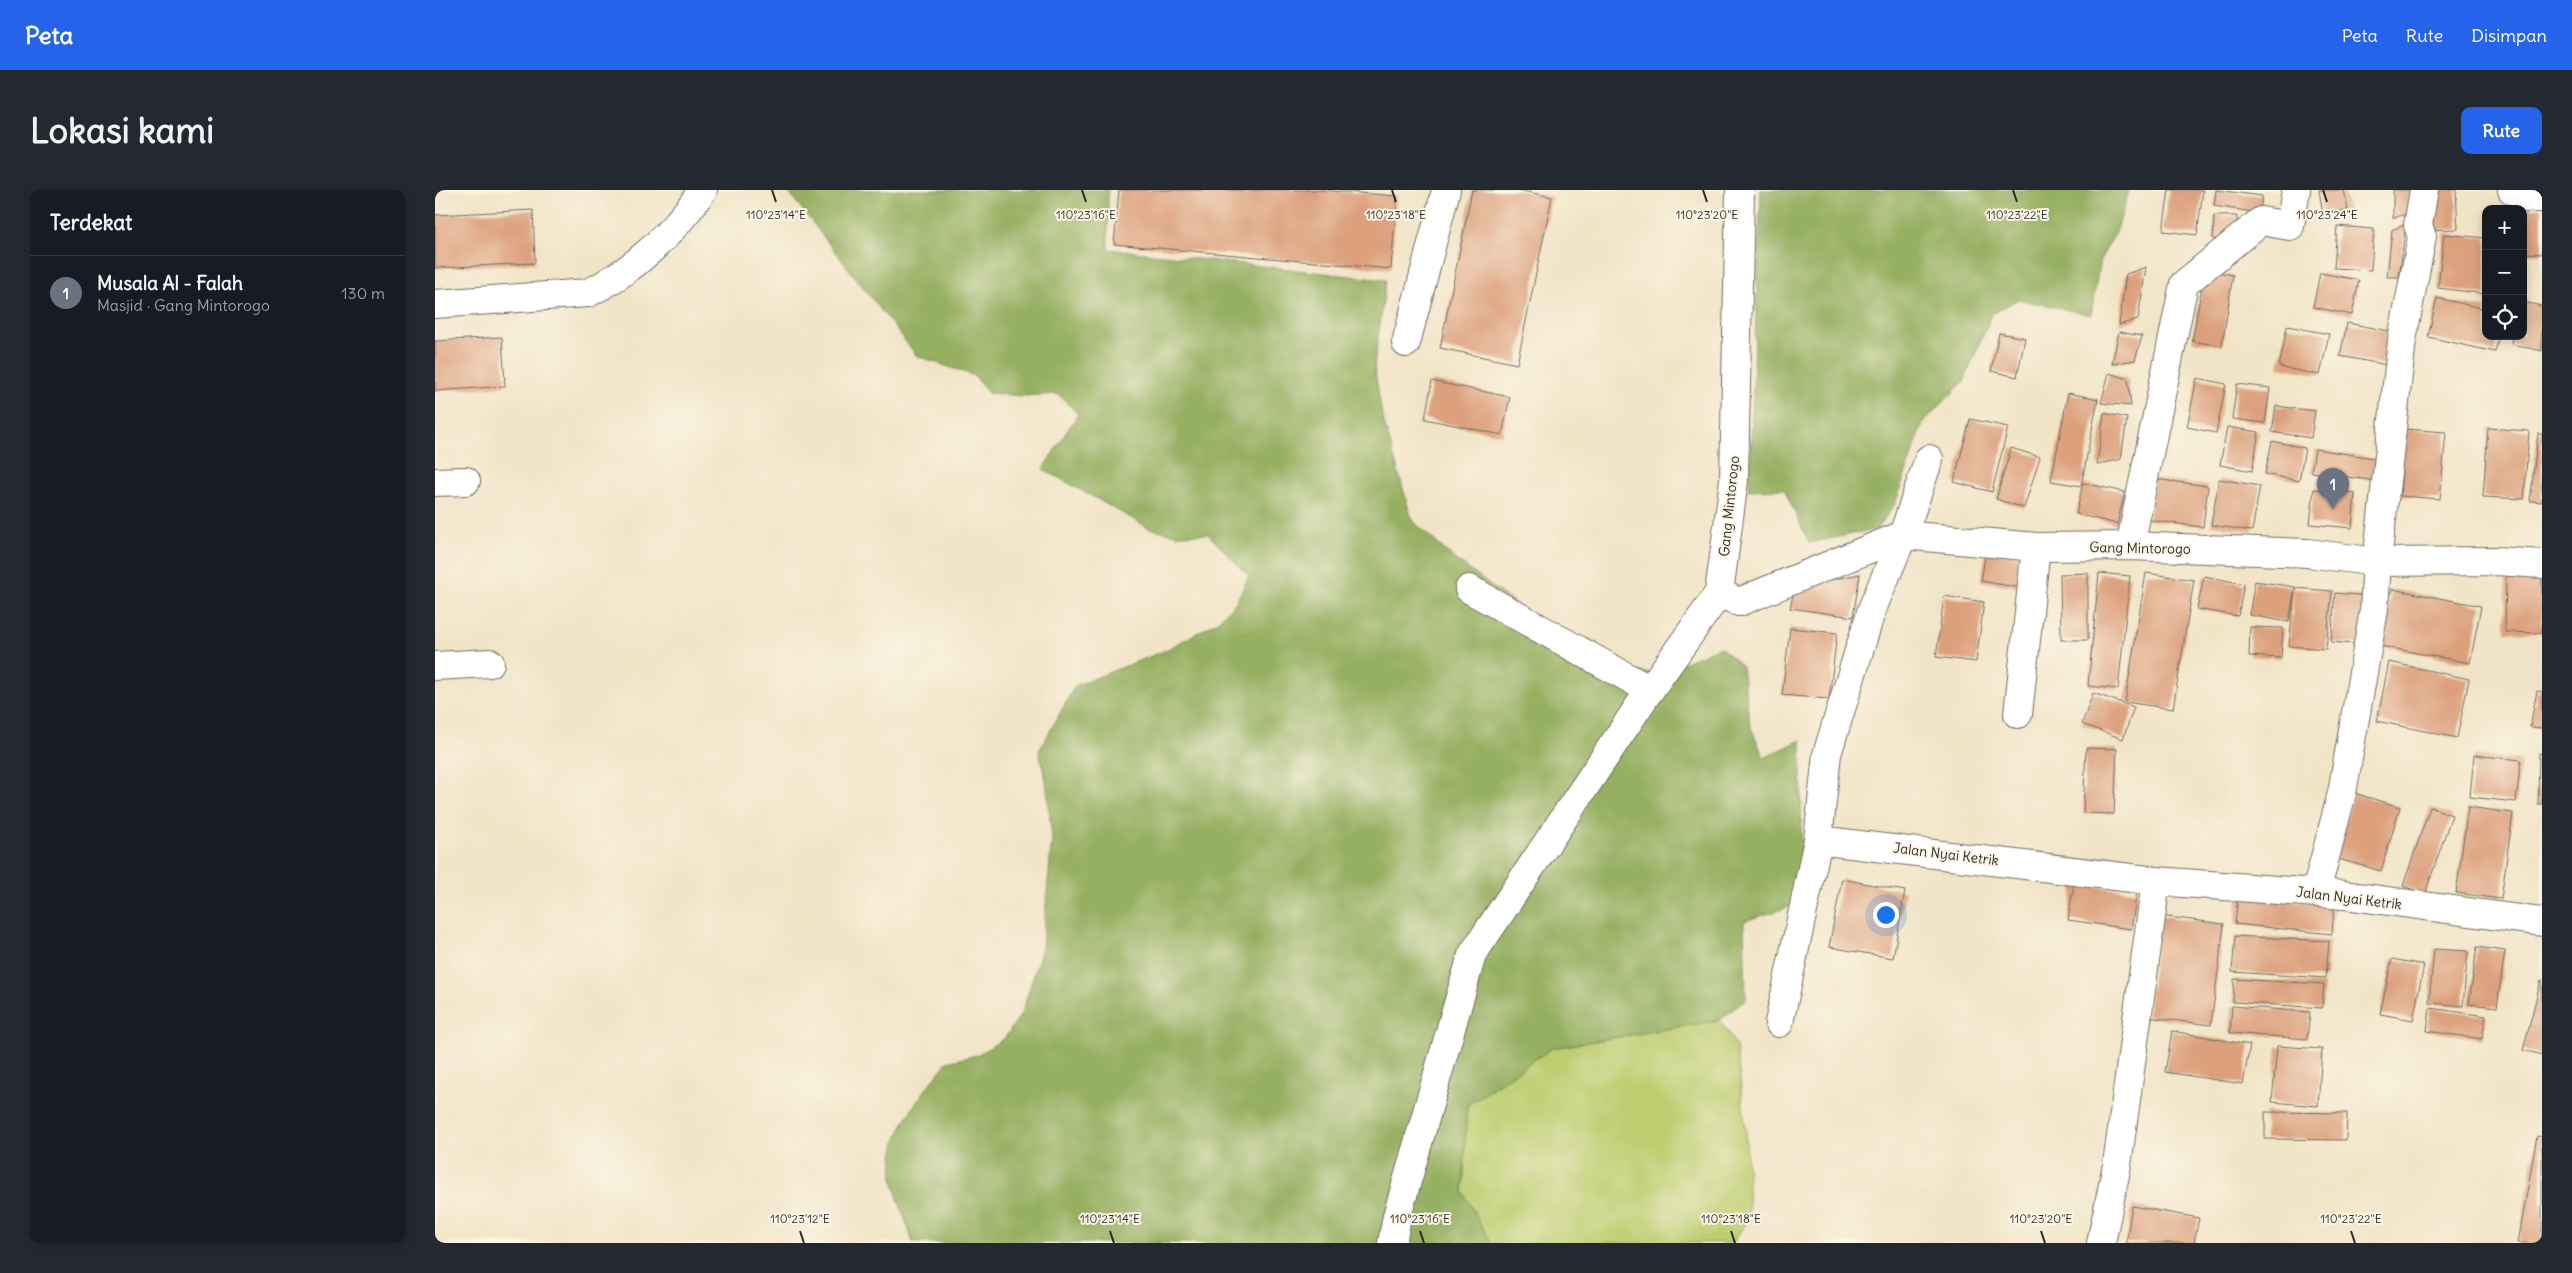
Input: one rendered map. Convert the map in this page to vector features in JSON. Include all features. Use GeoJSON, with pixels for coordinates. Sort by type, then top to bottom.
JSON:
{"type":"FeatureCollection","features":[{"type":"Feature","properties":{"kind":"street"},"geometry":{"type":"LineString","coordinates":[[435,304],[588,293],[607,284],[634,265],[661,239],[703,190]]}},
{"type":"Feature","properties":{"kind":"street"},"geometry":{"type":"LineString","coordinates":[[1406,343],[1446,190]]}},
{"type":"Feature","properties":{"kind":"street","name":"Gang Mintorogo"},"geometry":{"type":"LineString","coordinates":[[1740,190],[1734,480],[1719,593],[1739,602],[1903,535],[2036,547],[2130,546],[2308,554],[2377,562],[2496,561],[2542,564]]}},
{"type":"Feature","properties":{"kind":"street"},"geometry":{"type":"LineString","coordinates":[[2130,546],[2184,284],[2261,222],[2289,226],[2297,190]]}},
{"type":"Feature","properties":{"kind":"street"},"geometry":{"type":"LineString","coordinates":[[2316,892],[2342,793],[2374,610],[2377,562],[2402,340],[2422,237],[2418,225],[2424,190]]}},
{"type":"Feature","properties":{"kind":"street"},"geometry":{"type":"LineString","coordinates":[[2512,190],[2526,198],[2542,198]]}},
{"type":"Feature","properties":{"kind":"street"},"geometry":{"type":"LineString","coordinates":[[1779,1022],[1818,840],[1827,754],[1872,609],[1903,535],[1929,459]]}},
{"type":"Feature","properties":{"kind":"street"},"geometry":{"type":"LineString","coordinates":[[435,482],[466,481]]}},
{"type":"Feature","properties":{"kind":"street"},"geometry":{"type":"LineString","coordinates":[[2018,714],[2036,547]]}},
{"type":"Feature","properties":{"kind":"street"},"geometry":{"type":"LineString","coordinates":[[1469,589],[1650,690]]}},
{"type":"Feature","properties":{"kind":"street"},"geometry":{"type":"LineString","coordinates":[[1392,1243],[1397,1216],[1472,955],[1650,690],[1719,593]]}},
{"type":"Feature","properties":{"kind":"street"},"geometry":{"type":"LineString","coordinates":[[435,666],[490,663]]}},
{"type":"Feature","properties":{"kind":"street","name":"Jalan Nyai Ketrik"},"geometry":{"type":"LineString","coordinates":[[1818,840],[2156,881],[2316,892],[2542,922]]}},
{"type":"Feature","properties":{"kind":"street"},"geometry":{"type":"LineString","coordinates":[[2101,1243],[2117,1164],[2156,881]]}},
{"type":"Feature","properties":{"kind":"green space"},"geometry":{"type":"Polygon","coordinates":[[[787,190],[1108,190],[1108,249],[1386,280],[1374,366],[1382,415],[1412,520],[1452,557],[1600,667],[1657,674],[1720,647],[1742,666],[1750,725],[1764,758],[1801,740],[1802,903],[1744,921],[1746,999],[1720,1020],[1552,1048],[1467,1105],[1463,1192],[1491,1243],[913,1243],[899,1202],[893,1177],[895,1145],[901,1130],[917,1101],[947,1062],[977,1055],[1004,1039],[1022,1013],[1042,948],[1052,839],[1046,780],[1039,751],[1075,686],[1164,651],[1217,622],[1236,602],[1249,576],[1208,534],[1179,535],[1149,528],[1043,469],[1078,414],[1058,394],[1024,396],[988,393],[975,376],[917,356],[787,190]]]}},
{"type":"Feature","properties":{"kind":"green space"},"geometry":{"type":"Polygon","coordinates":[[[1761,190],[2129,190],[2117,230],[2100,260],[2091,315],[2018,299],[1992,314],[1964,381],[1923,423],[1895,504],[1877,529],[1809,543],[1784,489],[1749,490],[1761,190]]]}},
{"type":"Feature","properties":{"kind":"green space"},"geometry":{"type":"Polygon","coordinates":[[[1720,1020],[1736,1046],[1746,1133],[1749,1217],[1733,1243],[1491,1243],[1463,1193],[1467,1105],[1552,1048],[1720,1020]]]}},
{"type":"Feature","properties":{"kind":"building"},"geometry":{"type":"Polygon","coordinates":[[[1119,190],[1321,190],[1397,196],[1391,269],[1114,244],[1119,190]]]}},
{"type":"Feature","properties":{"kind":"building"},"geometry":{"type":"Polygon","coordinates":[[[1472,190],[1518,190],[1552,197],[1517,364],[1440,348],[1472,190]]]}},
{"type":"Feature","properties":{"kind":"building"},"geometry":{"type":"Polygon","coordinates":[[[2169,190],[2203,190],[2197,235],[2163,231],[2169,190]]]}},
{"type":"Feature","properties":{"kind":"building"},"geometry":{"type":"Polygon","coordinates":[[[2216,190],[2262,196],[2260,213],[2214,206],[2216,190]]]}},
{"type":"Feature","properties":{"kind":"building"},"geometry":{"type":"Polygon","coordinates":[[[2319,190],[2344,190],[2348,210],[2323,214],[2319,190]]]}},
{"type":"Feature","properties":{"kind":"building"},"geometry":{"type":"Polygon","coordinates":[[[2393,190],[2409,190],[2410,213],[2393,218],[2393,190]]]}},
{"type":"Feature","properties":{"kind":"building"},"geometry":{"type":"Polygon","coordinates":[[[2428,190],[2456,190],[2458,229],[2429,230],[2428,190]]]}},
{"type":"Feature","properties":{"kind":"building"},"geometry":{"type":"Polygon","coordinates":[[[2527,208],[2542,208],[2542,254],[2527,253],[2527,208]]]}},
{"type":"Feature","properties":{"kind":"building"},"geometry":{"type":"Polygon","coordinates":[[[533,210],[535,263],[435,268],[435,215],[533,210]]]}},
{"type":"Feature","properties":{"kind":"building"},"geometry":{"type":"Polygon","coordinates":[[[2214,216],[2237,216],[2236,240],[2213,239],[2214,216]]]}},
{"type":"Feature","properties":{"kind":"building"},"geometry":{"type":"Polygon","coordinates":[[[2406,224],[2399,277],[2387,277],[2392,230],[2406,224]]]}},
{"type":"Feature","properties":{"kind":"building"},"geometry":{"type":"Polygon","coordinates":[[[2337,226],[2374,229],[2371,270],[2334,268],[2337,226]]]}},
{"type":"Feature","properties":{"kind":"building"},"geometry":{"type":"Polygon","coordinates":[[[2444,234],[2482,238],[2482,294],[2438,288],[2444,234]]]}},
{"type":"Feature","properties":{"kind":"building"},"geometry":{"type":"Polygon","coordinates":[[[2146,267],[2138,319],[2119,325],[2126,274],[2146,267]]]}},
{"type":"Feature","properties":{"kind":"building"},"geometry":{"type":"Polygon","coordinates":[[[2205,270],[2233,275],[2222,346],[2192,341],[2205,270]]]}},
{"type":"Feature","properties":{"kind":"building"},"geometry":{"type":"Polygon","coordinates":[[[2320,273],[2359,280],[2352,315],[2313,307],[2320,273]]]}},
{"type":"Feature","properties":{"kind":"building"},"geometry":{"type":"Polygon","coordinates":[[[2437,298],[2482,308],[2482,340],[2498,340],[2495,352],[2428,337],[2437,298]]]}},
{"type":"Feature","properties":{"kind":"building"},"geometry":{"type":"Polygon","coordinates":[[[2527,303],[2542,306],[2542,351],[2511,344],[2512,340],[2527,340],[2527,303]]]}},
{"type":"Feature","properties":{"kind":"building"},"geometry":{"type":"Polygon","coordinates":[[[2347,323],[2395,332],[2387,365],[2340,356],[2347,323]]]}},
{"type":"Feature","properties":{"kind":"building"},"geometry":{"type":"Polygon","coordinates":[[[2287,326],[2329,334],[2320,375],[2279,367],[2287,326]]]}},
{"type":"Feature","properties":{"kind":"building"},"geometry":{"type":"Polygon","coordinates":[[[2119,332],[2142,336],[2135,360],[2112,364],[2119,332]]]}},
{"type":"Feature","properties":{"kind":"building"},"geometry":{"type":"Polygon","coordinates":[[[1999,333],[2025,338],[2017,377],[1991,371],[1999,333]]]}},
{"type":"Feature","properties":{"kind":"building"},"geometry":{"type":"Polygon","coordinates":[[[502,337],[505,386],[435,391],[435,341],[502,337]]]}},
{"type":"Feature","properties":{"kind":"building"},"geometry":{"type":"Polygon","coordinates":[[[2109,373],[2128,379],[2131,406],[2101,403],[2109,373]]]}},
{"type":"Feature","properties":{"kind":"building"},"geometry":{"type":"Polygon","coordinates":[[[2197,378],[2226,384],[2216,433],[2187,427],[2197,378]]]}},
{"type":"Feature","properties":{"kind":"building"},"geometry":{"type":"Polygon","coordinates":[[[1432,381],[1510,397],[1502,435],[1425,419],[1432,381]]]}},
{"type":"Feature","properties":{"kind":"building"},"geometry":{"type":"Polygon","coordinates":[[[2237,384],[2270,388],[2265,423],[2232,419],[2237,384]]]}},
{"type":"Feature","properties":{"kind":"building"},"geometry":{"type":"Polygon","coordinates":[[[2068,393],[2098,399],[2081,486],[2051,481],[2068,393]]]}},
{"type":"Feature","properties":{"kind":"building"},"geometry":{"type":"Polygon","coordinates":[[[2276,406],[2315,411],[2311,438],[2272,432],[2276,406]]]}},
{"type":"Feature","properties":{"kind":"building"},"geometry":{"type":"Polygon","coordinates":[[[2104,413],[2127,418],[2121,459],[2097,465],[2104,413]]]}},
{"type":"Feature","properties":{"kind":"building"},"geometry":{"type":"Polygon","coordinates":[[[1970,419],[2008,427],[1992,492],[1954,482],[1970,419]]]}},
{"type":"Feature","properties":{"kind":"building"},"geometry":{"type":"Polygon","coordinates":[[[2227,427],[2259,432],[2252,471],[2220,465],[2227,427]]]}},
{"type":"Feature","properties":{"kind":"building"},"geometry":{"type":"Polygon","coordinates":[[[2488,428],[2529,431],[2524,499],[2483,497],[2488,428]]]}},
{"type":"Feature","properties":{"kind":"building"},"geometry":{"type":"Polygon","coordinates":[[[2405,429],[2446,432],[2440,499],[2400,496],[2405,429]]]}},
{"type":"Feature","properties":{"kind":"building"},"geometry":{"type":"Polygon","coordinates":[[[2538,434],[2542,434],[2542,502],[2530,501],[2538,434]]]}},
{"type":"Feature","properties":{"kind":"building"},"geometry":{"type":"Polygon","coordinates":[[[2272,441],[2305,448],[2299,481],[2265,474],[2272,441]]]}},
{"type":"Feature","properties":{"kind":"building"},"geometry":{"type":"Polygon","coordinates":[[[2011,448],[2040,457],[2024,508],[1996,499],[2011,448]]]}},
{"type":"Feature","properties":{"kind":"building"},"geometry":{"type":"Polygon","coordinates":[[[2315,449],[2380,459],[2377,481],[2311,472],[2315,449]]]}},
{"type":"Feature","properties":{"kind":"building"},"geometry":{"type":"Polygon","coordinates":[[[2154,479],[2208,486],[2203,527],[2148,520],[2154,479]]]}},
{"type":"Feature","properties":{"kind":"building"},"geometry":{"type":"Polygon","coordinates":[[[2219,479],[2260,486],[2252,531],[2211,525],[2219,479]]]}},
{"type":"Feature","properties":{"kind":"building"},"geometry":{"type":"Polygon","coordinates":[[[2083,483],[2125,492],[2117,524],[2076,514],[2083,483]]]}},
{"type":"Feature","properties":{"kind":"building"},"geometry":{"type":"Polygon","coordinates":[[[2314,489],[2355,493],[2352,528],[2310,524],[2314,489]]]}},
{"type":"Feature","properties":{"kind":"building"},"geometry":{"type":"Polygon","coordinates":[[[1986,551],[2026,557],[2021,588],[1981,581],[1986,551]]]}},
{"type":"Feature","properties":{"kind":"building"},"geometry":{"type":"Polygon","coordinates":[[[2088,573],[2088,640],[2061,640],[2060,574],[2088,573]]]}},
{"type":"Feature","properties":{"kind":"building"},"geometry":{"type":"Polygon","coordinates":[[[2099,573],[2130,576],[2118,689],[2088,686],[2099,573]]]}},
{"type":"Feature","properties":{"kind":"building"},"geometry":{"type":"Polygon","coordinates":[[[2146,573],[2194,580],[2173,709],[2125,702],[2146,573]]]}},
{"type":"Feature","properties":{"kind":"building"},"geometry":{"type":"Polygon","coordinates":[[[2506,573],[2542,573],[2542,633],[2505,632],[2506,573]]]}},
{"type":"Feature","properties":{"kind":"building"},"geometry":{"type":"Polygon","coordinates":[[[1860,574],[1853,617],[1790,608],[1795,587],[1860,574]]]}},
{"type":"Feature","properties":{"kind":"building"},"geometry":{"type":"Polygon","coordinates":[[[2204,576],[2244,584],[2238,616],[2197,609],[2204,576]]]}},
{"type":"Feature","properties":{"kind":"building"},"geometry":{"type":"Polygon","coordinates":[[[2255,581],[2295,587],[2289,622],[2249,615],[2255,581]]]}},
{"type":"Feature","properties":{"kind":"building"},"geometry":{"type":"Polygon","coordinates":[[[2295,588],[2332,591],[2326,649],[2289,646],[2295,588]]]}},
{"type":"Feature","properties":{"kind":"building"},"geometry":{"type":"Polygon","coordinates":[[[2392,589],[2481,606],[2470,663],[2380,646],[2392,589]]]}},
{"type":"Feature","properties":{"kind":"building"},"geometry":{"type":"Polygon","coordinates":[[[2335,593],[2369,596],[2364,645],[2331,642],[2335,593]]]}},
{"type":"Feature","properties":{"kind":"building"},"geometry":{"type":"Polygon","coordinates":[[[1944,596],[1984,602],[1976,662],[1936,657],[1944,596]]]}},
{"type":"Feature","properties":{"kind":"building"},"geometry":{"type":"Polygon","coordinates":[[[2250,627],[2283,628],[2281,658],[2249,656],[2250,627]]]}},
{"type":"Feature","properties":{"kind":"building"},"geometry":{"type":"Polygon","coordinates":[[[1790,628],[1837,633],[1829,699],[1782,695],[1790,628]]]}},
{"type":"Feature","properties":{"kind":"building"},"geometry":{"type":"Polygon","coordinates":[[[2389,662],[2469,679],[2457,738],[2377,721],[2389,662]]]}},
{"type":"Feature","properties":{"kind":"building"},"geometry":{"type":"Polygon","coordinates":[[[2537,691],[2542,692],[2542,728],[2530,727],[2537,691]]]}},
{"type":"Feature","properties":{"kind":"building"},"geometry":{"type":"Polygon","coordinates":[[[2093,693],[2134,707],[2123,739],[2082,724],[2093,693]]]}},
{"type":"Feature","properties":{"kind":"building"},"geometry":{"type":"Polygon","coordinates":[[[2086,748],[2117,749],[2114,814],[2083,813],[2086,748]]]}},
{"type":"Feature","properties":{"kind":"building"},"geometry":{"type":"Polygon","coordinates":[[[2539,753],[2542,753],[2542,804],[2538,804],[2539,753]]]}},
{"type":"Feature","properties":{"kind":"building"},"geometry":{"type":"Polygon","coordinates":[[[2474,755],[2521,760],[2516,802],[2470,797],[2474,755]]]}},
{"type":"Feature","properties":{"kind":"building"},"geometry":{"type":"Polygon","coordinates":[[[2354,793],[2400,807],[2381,871],[2335,858],[2354,793]]]}},
{"type":"Feature","properties":{"kind":"building"},"geometry":{"type":"Polygon","coordinates":[[[2430,807],[2452,815],[2425,894],[2403,886],[2430,807]]]}},
{"type":"Feature","properties":{"kind":"building"},"geometry":{"type":"Polygon","coordinates":[[[2468,807],[2513,813],[2501,899],[2456,893],[2468,807]]]}},
{"type":"Feature","properties":{"kind":"building"},"geometry":{"type":"Polygon","coordinates":[[[1842,879],[1905,891],[1893,958],[1829,947],[1842,879]]]}},
{"type":"Feature","properties":{"kind":"building"},"geometry":{"type":"Polygon","coordinates":[[[2074,883],[2137,892],[2131,929],[2068,920],[2074,883]]]}},
{"type":"Feature","properties":{"kind":"building"},"geometry":{"type":"Polygon","coordinates":[[[2238,895],[2334,905],[2332,934],[2235,924],[2238,895]]]}},
{"type":"Feature","properties":{"kind":"building"},"geometry":{"type":"Polygon","coordinates":[[[2160,916],[2224,924],[2211,1025],[2147,1017],[2160,916]]]}},
{"type":"Feature","properties":{"kind":"building"},"geometry":{"type":"Polygon","coordinates":[[[2235,936],[2329,941],[2326,978],[2232,972],[2235,936]]]}},
{"type":"Feature","properties":{"kind":"building"},"geometry":{"type":"Polygon","coordinates":[[[2477,947],[2505,951],[2497,1007],[2469,1004],[2477,947]]]}},
{"type":"Feature","properties":{"kind":"building"},"geometry":{"type":"Polygon","coordinates":[[[2434,949],[2468,951],[2463,1006],[2429,1003],[2434,949]]]}},
{"type":"Feature","properties":{"kind":"building"},"geometry":{"type":"Polygon","coordinates":[[[2392,959],[2424,965],[2413,1020],[2380,1014],[2392,959]]]}},
{"type":"Feature","properties":{"kind":"building"},"geometry":{"type":"Polygon","coordinates":[[[2234,979],[2324,984],[2322,1008],[2233,1002],[2234,979]]]}},
{"type":"Feature","properties":{"kind":"building"},"geometry":{"type":"Polygon","coordinates":[[[2542,980],[2542,1055],[2523,1050],[2542,980]]]}},
{"type":"Feature","properties":{"kind":"building"},"geometry":{"type":"Polygon","coordinates":[[[2232,1006],[2310,1012],[2307,1039],[2230,1033],[2232,1006]]]}},
{"type":"Feature","properties":{"kind":"building"},"geometry":{"type":"Polygon","coordinates":[[[2430,1008],[2486,1016],[2482,1039],[2427,1031],[2430,1008]]]}},
{"type":"Feature","properties":{"kind":"building"},"geometry":{"type":"Polygon","coordinates":[[[2172,1031],[2250,1045],[2243,1084],[2165,1072],[2172,1031]]]}},
{"type":"Feature","properties":{"kind":"building"},"geometry":{"type":"Polygon","coordinates":[[[2277,1046],[2322,1049],[2318,1106],[2272,1102],[2277,1046]]]}},
{"type":"Feature","properties":{"kind":"building"},"geometry":{"type":"Polygon","coordinates":[[[2265,1112],[2347,1113],[2346,1140],[2265,1139],[2265,1112]]]}},
{"type":"Feature","properties":{"kind":"building"},"geometry":{"type":"Polygon","coordinates":[[[2537,1136],[2542,1137],[2542,1243],[2518,1243],[2537,1136]]]}},
{"type":"Feature","properties":{"kind":"building"},"geometry":{"type":"Polygon","coordinates":[[[2132,1206],[2199,1218],[2194,1243],[2126,1243],[2132,1206]]]}},
{"type":"Feature","properties":{"kind":"place","name":"Musala Al - Falah"},"geometry":{"type":"Point","coordinates":[2333,509]}}]}
